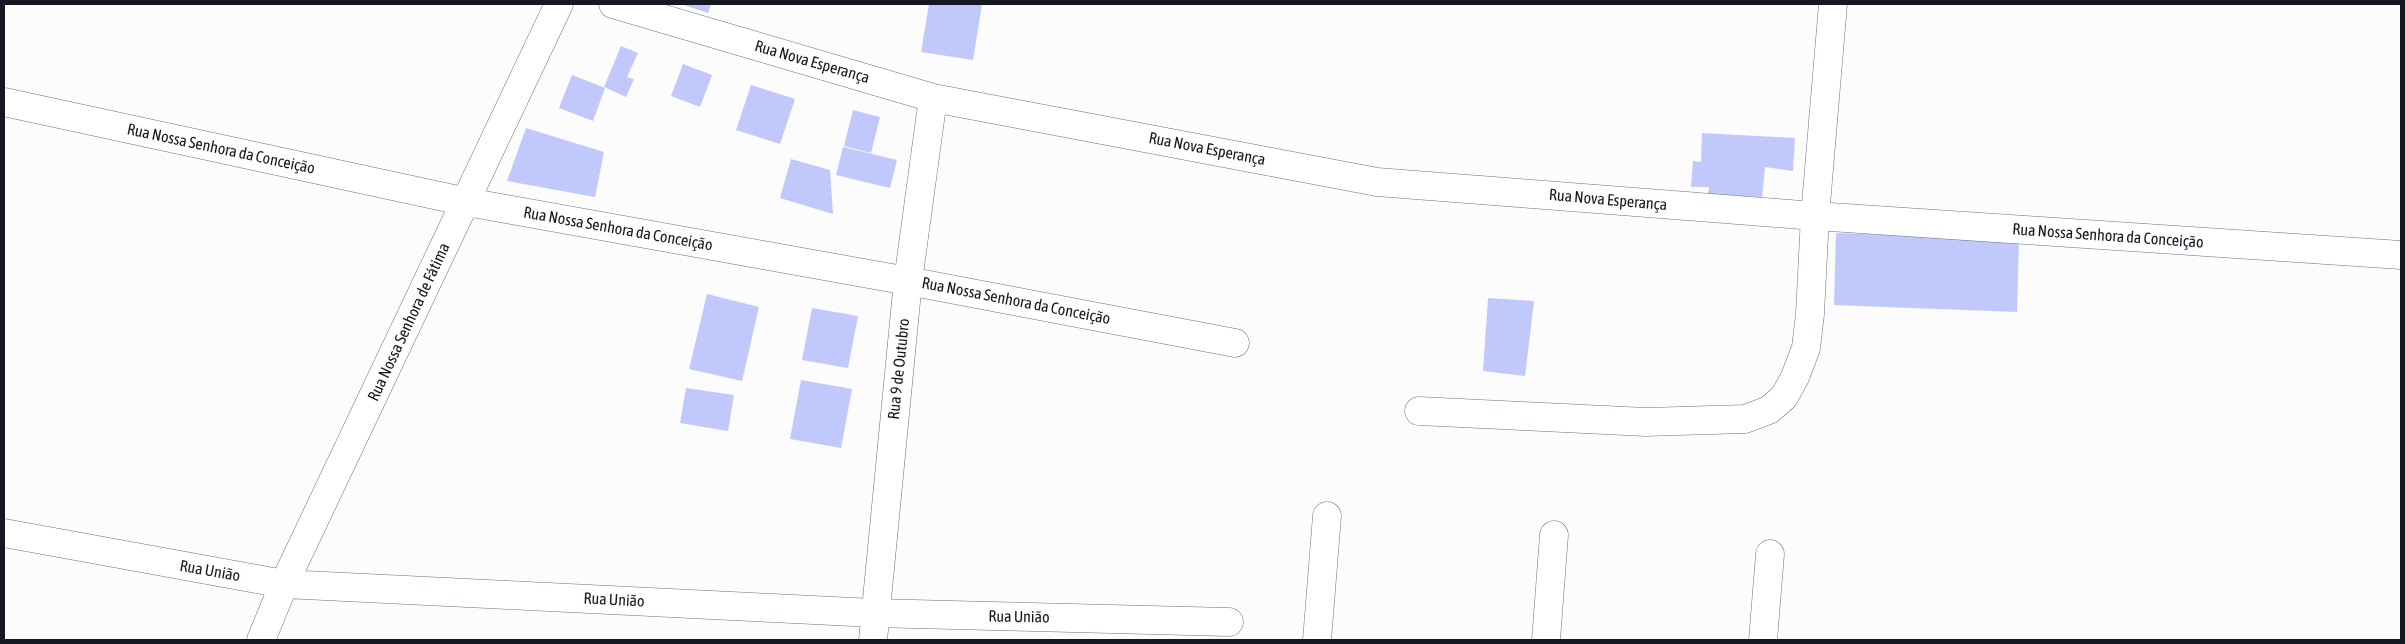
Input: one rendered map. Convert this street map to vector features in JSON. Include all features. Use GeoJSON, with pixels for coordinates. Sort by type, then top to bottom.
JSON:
{"type":"FeatureCollection","features":[{"type":"Feature","properties":{"kind":"street","name":"Rua Nossa Senhora de Fátima"},"geometry":{"type":"LineString","coordinates":[[261,640],[284,584],[467,202],[558,4]]}},
{"type":"Feature","properties":{"kind":"street","name":"Rua Nova Esperança"},"geometry":{"type":"LineString","coordinates":[[613,4],[933,98],[1377,182],[1815,216]]}},
{"type":"Feature","properties":{"kind":"street"},"geometry":{"type":"LineString","coordinates":[[1419,411],[1646,422],[1745,419],[1768,410],[1784,397],[1796,377],[1806,348],[1832,4]]}},
{"type":"Feature","properties":{"kind":"street","name":"Rua 9 de Outubro"},"geometry":{"type":"LineString","coordinates":[[873,640],[874,613],[908,281],[933,98]]}},
{"type":"Feature","properties":{"kind":"street","name":"Rua Nossa Senhora da Conceição"},"geometry":{"type":"LineString","coordinates":[[4,102],[467,202],[908,281],[1235,343]]}},
{"type":"Feature","properties":{"kind":"street","name":"Rua Nossa Senhora da Conceição"},"geometry":{"type":"LineString","coordinates":[[1815,216],[2401,255]]}},
{"type":"Feature","properties":{"kind":"street"},"geometry":{"type":"LineString","coordinates":[[1317,640],[1327,516]]}},
{"type":"Feature","properties":{"kind":"street","name":"Rua União"},"geometry":{"type":"LineString","coordinates":[[4,533],[284,584],[874,613],[1229,622]]}},
{"type":"Feature","properties":{"kind":"street"},"geometry":{"type":"LineString","coordinates":[[1546,640],[1554,535]]}},
{"type":"Feature","properties":{"kind":"street"},"geometry":{"type":"LineString","coordinates":[[1763,640],[1770,554]]}},
{"type":"Feature","properties":{"kind":"building"},"geometry":{"type":"Polygon","coordinates":[[[681,4],[711,4],[708,13],[681,4]]]}},
{"type":"Feature","properties":{"kind":"building"},"geometry":{"type":"Polygon","coordinates":[[[929,4],[982,4],[973,60],[921,52],[929,4]]]}},
{"type":"Feature","properties":{"kind":"building"},"geometry":{"type":"Polygon","coordinates":[[[621,46],[638,53],[627,77],[634,79],[626,97],[604,87],[621,46]]]}},
{"type":"Feature","properties":{"kind":"building"},"geometry":{"type":"Polygon","coordinates":[[[683,64],[712,75],[700,107],[671,96],[683,64]]]}},
{"type":"Feature","properties":{"kind":"building"},"geometry":{"type":"Polygon","coordinates":[[[572,75],[605,88],[593,121],[559,108],[572,75]]]}},
{"type":"Feature","properties":{"kind":"building"},"geometry":{"type":"Polygon","coordinates":[[[751,85],[795,99],[780,144],[736,130],[751,85]]]}},
{"type":"Feature","properties":{"kind":"building"},"geometry":{"type":"Polygon","coordinates":[[[853,110],[880,117],[871,153],[844,146],[853,110]]]}},
{"type":"Feature","properties":{"kind":"building"},"geometry":{"type":"Polygon","coordinates":[[[526,128],[604,152],[595,197],[507,181],[526,128]]]}},
{"type":"Feature","properties":{"kind":"building"},"geometry":{"type":"Polygon","coordinates":[[[1702,133],[1795,138],[1793,171],[1765,167],[1762,197],[1708,194],[1709,187],[1691,187],[1693,161],[1701,162],[1702,133]]]}},
{"type":"Feature","properties":{"kind":"building"},"geometry":{"type":"Polygon","coordinates":[[[843,147],[897,160],[890,188],[836,175],[843,147]]]}},
{"type":"Feature","properties":{"kind":"building"},"geometry":{"type":"Polygon","coordinates":[[[791,159],[830,170],[833,214],[780,198],[791,159]]]}},
{"type":"Feature","properties":{"kind":"building"},"geometry":{"type":"Polygon","coordinates":[[[1836,233],[2019,240],[2017,312],[1834,305],[1836,233]]]}},
{"type":"Feature","properties":{"kind":"building"},"geometry":{"type":"Polygon","coordinates":[[[707,294],[759,307],[742,381],[689,369],[707,294]]]}},
{"type":"Feature","properties":{"kind":"building"},"geometry":{"type":"Polygon","coordinates":[[[1488,298],[1534,301],[1525,376],[1483,371],[1488,298]]]}},
{"type":"Feature","properties":{"kind":"building"},"geometry":{"type":"Polygon","coordinates":[[[812,308],[858,316],[848,368],[802,360],[812,308]]]}},
{"type":"Feature","properties":{"kind":"building"},"geometry":{"type":"Polygon","coordinates":[[[801,380],[852,389],[841,448],[790,439],[801,380]]]}},
{"type":"Feature","properties":{"kind":"building"},"geometry":{"type":"Polygon","coordinates":[[[686,388],[734,395],[728,431],[680,423],[686,388]]]}}]}
